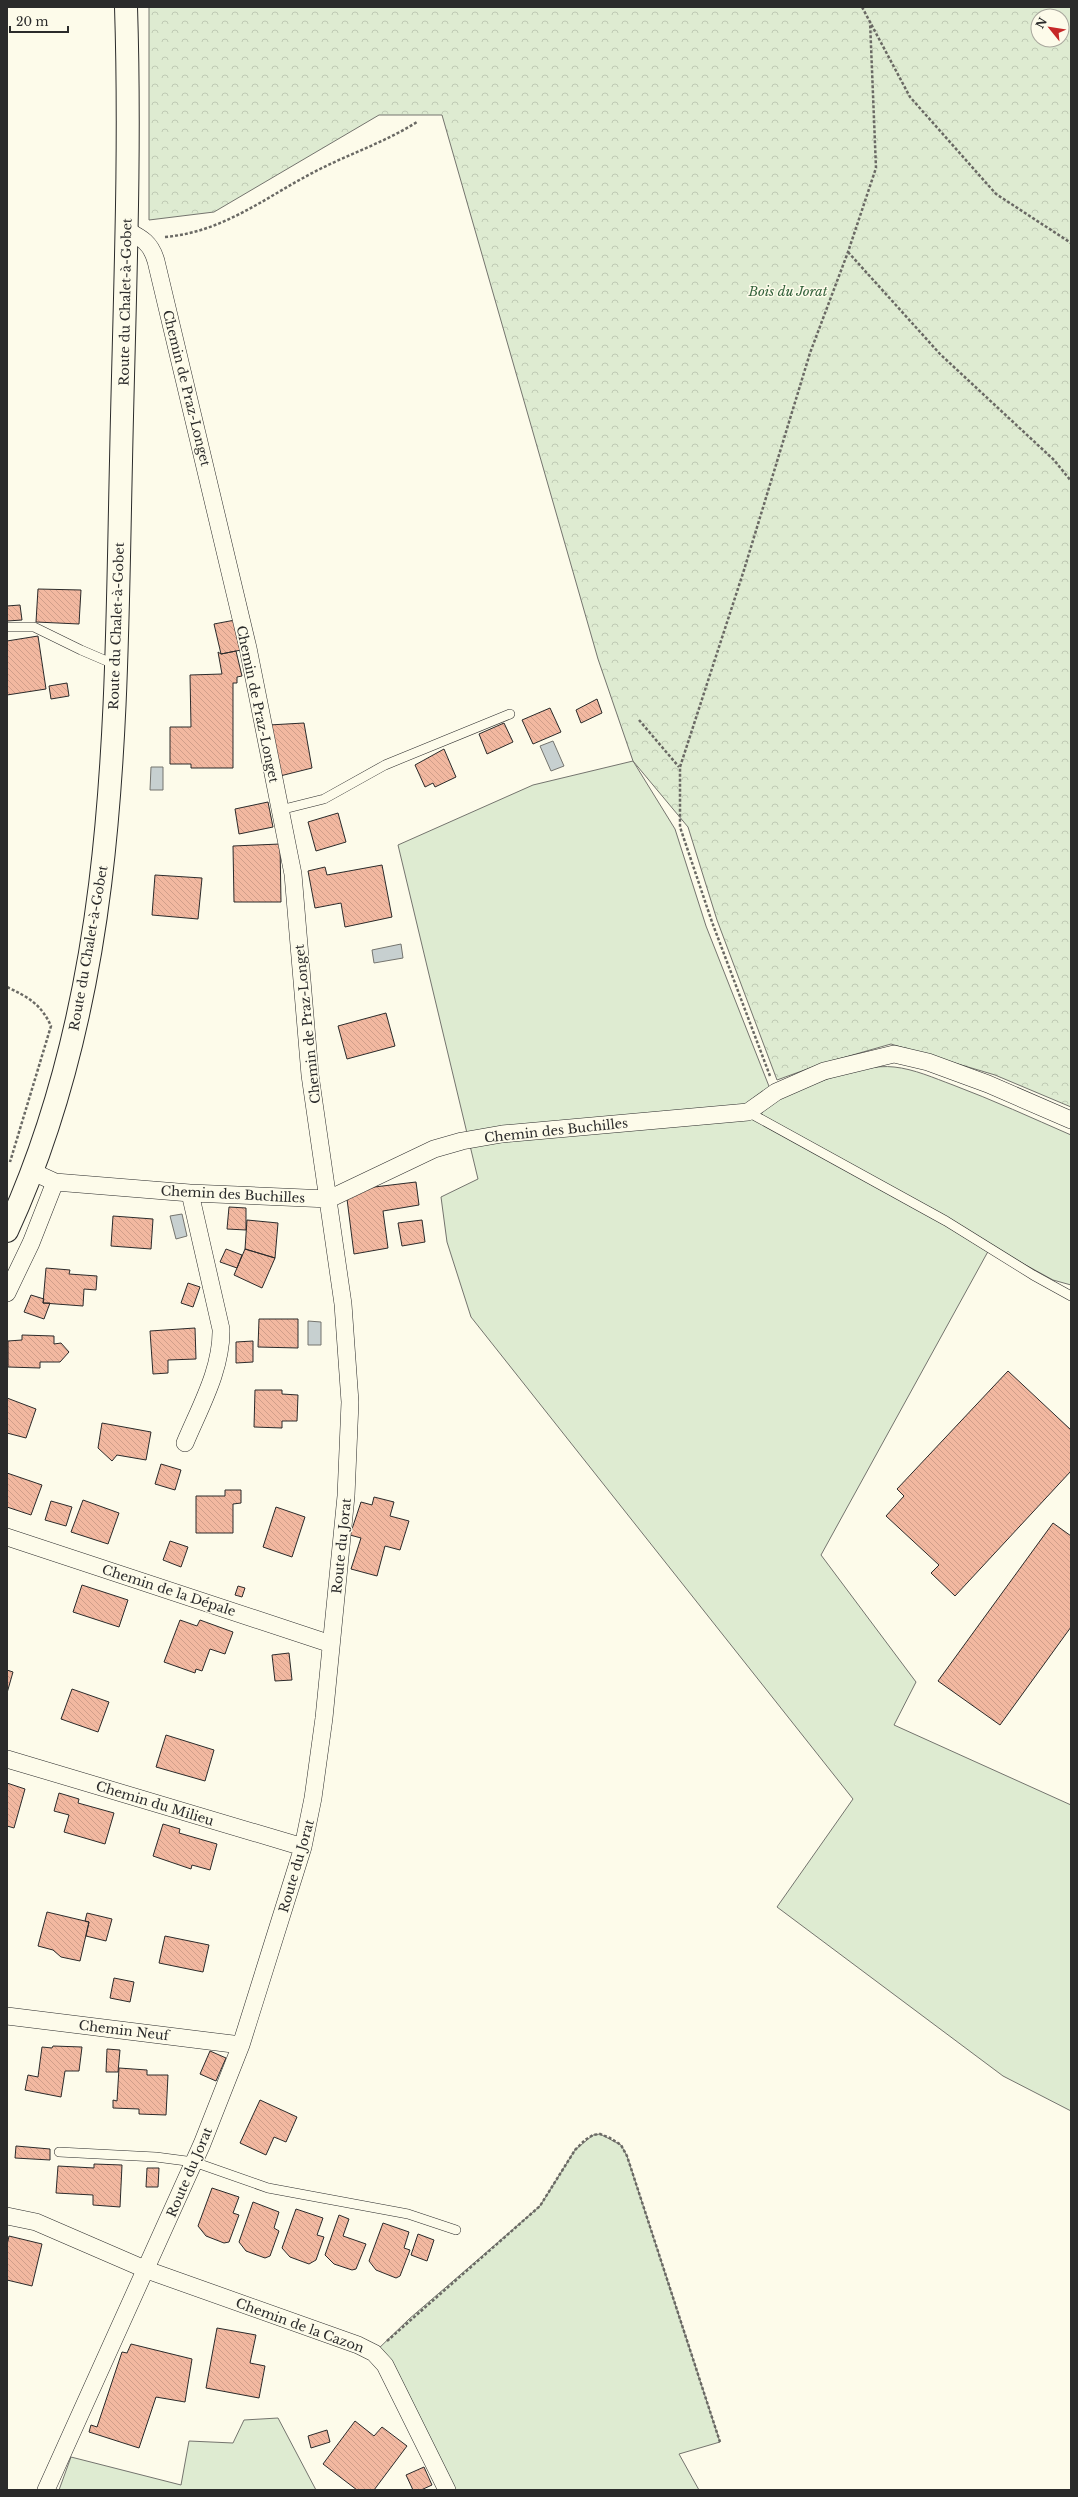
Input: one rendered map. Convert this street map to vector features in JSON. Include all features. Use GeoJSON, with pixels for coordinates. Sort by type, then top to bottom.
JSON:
{"type":"FeatureCollection","features":[{"type":"Feature","properties":{"kind":"main road","name":"Route du Chalet-à-Gobet"},"geometry":{"type":"LineString","coordinates":[[7,1231],[31,1171],[72,1041],[98,913],[111,794],[136,235],[126,7]]}},
{"type":"Feature","properties":{"kind":"street","name":"Chemin de Praz-Longet"},"geometry":{"type":"LineString","coordinates":[[136,235],[153,251],[156,261],[248,648],[293,874],[310,1075],[329,1199]]}},
{"type":"Feature","properties":{"kind":"street"},"geometry":{"type":"LineString","coordinates":[[748,1112],[776,1092],[824,1071],[894,1054],[928,1062],[974,1079],[1071,1120]]}},
{"type":"Feature","properties":{"kind":"street","name":"Chemin des Buchilles"},"geometry":{"type":"LineString","coordinates":[[31,1171],[55,1182],[190,1193],[329,1199],[434,1149],[462,1141],[502,1134],[748,1112]]}},
{"type":"Feature","properties":{"kind":"street"},"geometry":{"type":"LineString","coordinates":[[7,1293],[31,1243],[55,1182]]}},
{"type":"Feature","properties":{"kind":"street"},"geometry":{"type":"LineString","coordinates":[[185,1443],[218,1360],[221,1344],[221,1329],[190,1193]]}},
{"type":"Feature","properties":{"kind":"street","name":"Route du Jorat"},"geometry":{"type":"LineString","coordinates":[[46,2490],[194,2162],[241,2045],[304,1847],[314,1791],[331,1644],[346,1496],[350,1402],[343,1304],[329,1199]]}},
{"type":"Feature","properties":{"kind":"street","name":"Chemin de la Dépale"},"geometry":{"type":"LineString","coordinates":[[7,1537],[331,1644]]}},
{"type":"Feature","properties":{"kind":"street","name":"Chemin du Milieu"},"geometry":{"type":"LineString","coordinates":[[7,1759],[304,1847]]}},
{"type":"Feature","properties":{"kind":"street","name":"Chemin Neuf"},"geometry":{"type":"LineString","coordinates":[[7,2016],[241,2045]]}},
{"type":"Feature","properties":{"kind":"street","name":"Chemin de la Cazon"},"geometry":{"type":"LineString","coordinates":[[7,2216],[36,2222],[146,2270],[358,2345],[374,2354],[385,2365],[447,2490]]}},
{"type":"Feature","properties":{"kind":"lane"},"geometry":{"type":"LineString","coordinates":[[7,627],[34,627],[81,650],[116,664]]}},
{"type":"Feature","properties":{"kind":"lane"},"geometry":{"type":"LineString","coordinates":[[280,810],[324,799],[385,765],[510,714]]}},
{"type":"Feature","properties":{"kind":"lane"},"geometry":{"type":"LineString","coordinates":[[748,1112],[946,1221],[1033,1275],[1071,1296]]}},
{"type":"Feature","properties":{"kind":"lane"},"geometry":{"type":"LineString","coordinates":[[59,2152],[156,2157],[194,2162],[268,2188],[408,2214],[456,2230]]}},
{"type":"Feature","properties":{"kind":"path"},"geometry":{"type":"LineString","coordinates":[[862,7],[910,97],[996,194],[1071,243]]}},
{"type":"Feature","properties":{"kind":"path"},"geometry":{"type":"LineString","coordinates":[[776,1092],[712,922],[680,827],[680,767],[744,570],[810,353],[848,252],[876,168],[870,21]]}},
{"type":"Feature","properties":{"kind":"path"},"geometry":{"type":"LineString","coordinates":[[136,235],[182,236],[223,224],[319,170],[401,132],[417,122]]}},
{"type":"Feature","properties":{"kind":"path"},"geometry":{"type":"LineString","coordinates":[[848,252],[940,354],[1054,460],[1071,481]]}},
{"type":"Feature","properties":{"kind":"path"},"geometry":{"type":"LineString","coordinates":[[640,720],[680,767]]}},
{"type":"Feature","properties":{"kind":"path"},"geometry":{"type":"LineString","coordinates":[[7,987],[27,997],[44,1010],[51,1026],[10,1163]]}},
{"type":"Feature","properties":{"kind":"path"},"geometry":{"type":"LineString","coordinates":[[374,2354],[409,2319],[540,2206],[576,2150],[593,2135],[600,2134],[621,2145],[627,2156],[720,2442]]}},
{"type":"Feature","properties":{"kind":"green space","name":"Bois du Jorat"},"geometry":{"type":"Polygon","coordinates":[[[149,7],[1071,7],[1071,1107],[995,1075],[891,1044],[821,1064],[777,1080],[717,920],[688,827],[633,761],[598,659],[442,115],[379,115],[214,212],[149,220],[149,7]]]}},
{"type":"Feature","properties":{"kind":"green space"},"geometry":{"type":"Polygon","coordinates":[[[633,761],[675,829],[706,926],[774,1099],[850,1072],[880,1067],[894,1067],[916,1072],[953,1085],[1071,1135],[1071,1285],[1053,1280],[991,1246],[821,1555],[916,1682],[894,1725],[1071,1805],[1071,2111],[1003,2076],[777,1907],[853,1799],[471,1317],[447,1242],[441,1197],[478,1179],[398,845],[533,785],[633,761]]]}},
{"type":"Feature","properties":{"kind":"green space"},"geometry":{"type":"Polygon","coordinates":[[[600,2134],[621,2145],[627,2156],[720,2442],[679,2454],[699,2490],[447,2490],[374,2353],[409,2319],[540,2206],[575,2150],[593,2135],[600,2134]]]}},
{"type":"Feature","properties":{"kind":"green space"},"geometry":{"type":"Polygon","coordinates":[[[278,2418],[316,2490],[59,2490],[71,2457],[181,2485],[189,2441],[233,2443],[244,2420],[278,2418]]]}},
{"type":"Feature","properties":{"kind":"shaded area"},"geometry":{"type":"Polygon","coordinates":[[[553,741],[564,766],[551,771],[540,746],[553,741]]]}},
{"type":"Feature","properties":{"kind":"shaded area"},"geometry":{"type":"Polygon","coordinates":[[[151,767],[163,767],[163,790],[150,790],[151,767]]]}},
{"type":"Feature","properties":{"kind":"shaded area"},"geometry":{"type":"Polygon","coordinates":[[[401,944],[403,958],[374,963],[372,950],[401,944]]]}},
{"type":"Feature","properties":{"kind":"shaded area"},"geometry":{"type":"Polygon","coordinates":[[[182,1214],[187,1236],[176,1239],[170,1216],[182,1214]]]}},
{"type":"Feature","properties":{"kind":"shaded area"},"geometry":{"type":"Polygon","coordinates":[[[308,1321],[321,1322],[321,1345],[308,1345],[308,1321]]]}},
{"type":"Feature","properties":{"kind":"building"},"geometry":{"type":"Polygon","coordinates":[[[38,589],[81,590],[79,624],[36,622],[38,589]]]}},
{"type":"Feature","properties":{"kind":"building"},"geometry":{"type":"Polygon","coordinates":[[[20,605],[22,620],[7,621],[7,606],[20,605]]]}},
{"type":"Feature","properties":{"kind":"building"},"geometry":{"type":"Polygon","coordinates":[[[235,620],[241,650],[221,654],[214,624],[235,620]]]}},
{"type":"Feature","properties":{"kind":"building"},"geometry":{"type":"Polygon","coordinates":[[[38,636],[46,689],[7,695],[7,641],[38,636]]]}},
{"type":"Feature","properties":{"kind":"building"},"geometry":{"type":"Polygon","coordinates":[[[236,651],[242,676],[237,677],[237,683],[233,683],[233,768],[191,768],[191,764],[170,764],[170,727],[191,727],[190,675],[222,674],[218,652],[221,654],[236,651]]]}},
{"type":"Feature","properties":{"kind":"building"},"geometry":{"type":"Polygon","coordinates":[[[67,683],[69,696],[51,699],[49,686],[67,683]]]}},
{"type":"Feature","properties":{"kind":"building"},"geometry":{"type":"Polygon","coordinates":[[[597,699],[602,713],[581,723],[576,710],[597,699]]]}},
{"type":"Feature","properties":{"kind":"building"},"geometry":{"type":"Polygon","coordinates":[[[550,708],[561,732],[533,744],[522,720],[550,708]]]}},
{"type":"Feature","properties":{"kind":"building"},"geometry":{"type":"Polygon","coordinates":[[[304,723],[312,768],[280,776],[269,725],[304,723]]]}},
{"type":"Feature","properties":{"kind":"building"},"geometry":{"type":"Polygon","coordinates":[[[504,723],[513,742],[487,754],[479,734],[504,723]]]}},
{"type":"Feature","properties":{"kind":"building"},"geometry":{"type":"Polygon","coordinates":[[[444,749],[456,777],[435,787],[433,783],[425,787],[415,765],[444,749]]]}},
{"type":"Feature","properties":{"kind":"building"},"geometry":{"type":"Polygon","coordinates":[[[268,802],[273,827],[239,834],[235,809],[268,802]]]}},
{"type":"Feature","properties":{"kind":"building"},"geometry":{"type":"Polygon","coordinates":[[[338,813],[346,842],[316,851],[308,822],[338,813]]]}},
{"type":"Feature","properties":{"kind":"building"},"geometry":{"type":"Polygon","coordinates":[[[280,844],[281,902],[234,902],[233,846],[280,844]]]}},
{"type":"Feature","properties":{"kind":"building"},"geometry":{"type":"Polygon","coordinates":[[[382,865],[392,917],[345,927],[341,903],[315,908],[308,871],[325,867],[327,875],[382,865]]]}},
{"type":"Feature","properties":{"kind":"building"},"geometry":{"type":"Polygon","coordinates":[[[155,875],[202,878],[198,919],[152,915],[155,875]]]}},
{"type":"Feature","properties":{"kind":"building"},"geometry":{"type":"Polygon","coordinates":[[[386,1013],[395,1046],[347,1059],[338,1026],[386,1013]]]}},
{"type":"Feature","properties":{"kind":"building"},"geometry":{"type":"Polygon","coordinates":[[[416,1182],[419,1205],[383,1211],[388,1248],[354,1254],[347,1199],[366,1188],[416,1182]]]}},
{"type":"Feature","properties":{"kind":"building"},"geometry":{"type":"Polygon","coordinates":[[[229,1207],[246,1208],[246,1230],[227,1229],[229,1207]]]}},
{"type":"Feature","properties":{"kind":"building"},"geometry":{"type":"Polygon","coordinates":[[[113,1216],[153,1219],[151,1249],[111,1246],[113,1216]]]}},
{"type":"Feature","properties":{"kind":"building"},"geometry":{"type":"Polygon","coordinates":[[[247,1220],[278,1223],[275,1258],[245,1249],[247,1220]]]}},
{"type":"Feature","properties":{"kind":"building"},"geometry":{"type":"Polygon","coordinates":[[[422,1220],[425,1242],[402,1246],[398,1223],[422,1220]]]}},
{"type":"Feature","properties":{"kind":"building"},"geometry":{"type":"Polygon","coordinates":[[[226,1249],[242,1255],[237,1268],[220,1262],[226,1249]]]}},
{"type":"Feature","properties":{"kind":"building"},"geometry":{"type":"Polygon","coordinates":[[[245,1249],[275,1258],[262,1288],[234,1275],[245,1249]]]}},
{"type":"Feature","properties":{"kind":"building"},"geometry":{"type":"Polygon","coordinates":[[[46,1268],[70,1270],[69,1274],[97,1276],[96,1290],[84,1289],[83,1306],[43,1303],[46,1268]]]}},
{"type":"Feature","properties":{"kind":"building"},"geometry":{"type":"Polygon","coordinates":[[[188,1283],[200,1287],[193,1307],[181,1303],[188,1283]]]}},
{"type":"Feature","properties":{"kind":"building"},"geometry":{"type":"Polygon","coordinates":[[[31,1295],[44,1299],[43,1303],[50,1303],[44,1319],[24,1312],[31,1295]]]}},
{"type":"Feature","properties":{"kind":"building"},"geometry":{"type":"Polygon","coordinates":[[[259,1319],[298,1319],[298,1348],[258,1347],[259,1319]]]}},
{"type":"Feature","properties":{"kind":"building"},"geometry":{"type":"Polygon","coordinates":[[[195,1328],[196,1359],[168,1360],[168,1373],[153,1374],[150,1331],[195,1328]]]}},
{"type":"Feature","properties":{"kind":"building"},"geometry":{"type":"Polygon","coordinates":[[[22,1335],[54,1336],[54,1344],[61,1343],[69,1352],[60,1362],[40,1362],[40,1368],[8,1367],[8,1341],[22,1340],[22,1335]]]}},
{"type":"Feature","properties":{"kind":"building"},"geometry":{"type":"Polygon","coordinates":[[[253,1341],[253,1362],[236,1363],[236,1342],[253,1341]]]}},
{"type":"Feature","properties":{"kind":"building"},"geometry":{"type":"Polygon","coordinates":[[[1008,1371],[1071,1430],[1071,1471],[955,1596],[931,1573],[939,1565],[886,1516],[904,1496],[897,1489],[1008,1371]]]}},
{"type":"Feature","properties":{"kind":"building"},"geometry":{"type":"Polygon","coordinates":[[[255,1390],[282,1390],[282,1394],[298,1395],[297,1421],[282,1421],[282,1428],[254,1427],[255,1390]]]}},
{"type":"Feature","properties":{"kind":"building"},"geometry":{"type":"Polygon","coordinates":[[[7,1398],[36,1409],[26,1438],[7,1433],[7,1398]]]}},
{"type":"Feature","properties":{"kind":"building"},"geometry":{"type":"Polygon","coordinates":[[[102,1423],[151,1432],[146,1460],[117,1455],[112,1461],[98,1448],[102,1423]]]}},
{"type":"Feature","properties":{"kind":"building"},"geometry":{"type":"Polygon","coordinates":[[[161,1464],[181,1470],[175,1490],[155,1484],[161,1464]]]}},
{"type":"Feature","properties":{"kind":"building"},"geometry":{"type":"Polygon","coordinates":[[[7,1473],[42,1485],[31,1515],[7,1507],[7,1473]]]}},
{"type":"Feature","properties":{"kind":"building"},"geometry":{"type":"Polygon","coordinates":[[[225,1490],[241,1490],[241,1503],[233,1504],[233,1533],[196,1533],[196,1496],[225,1496],[225,1490]]]}},
{"type":"Feature","properties":{"kind":"building"},"geometry":{"type":"Polygon","coordinates":[[[374,1497],[394,1502],[390,1516],[409,1521],[400,1550],[385,1546],[377,1576],[351,1569],[361,1538],[350,1535],[361,1502],[372,1505],[374,1497]]]}},
{"type":"Feature","properties":{"kind":"building"},"geometry":{"type":"Polygon","coordinates":[[[83,1500],[119,1513],[108,1544],[71,1532],[83,1500]]]}},
{"type":"Feature","properties":{"kind":"building"},"geometry":{"type":"Polygon","coordinates":[[[51,1501],[72,1507],[66,1526],[45,1520],[51,1501]]]}},
{"type":"Feature","properties":{"kind":"building"},"geometry":{"type":"Polygon","coordinates":[[[276,1507],[305,1517],[292,1557],[263,1547],[276,1507]]]}},
{"type":"Feature","properties":{"kind":"building"},"geometry":{"type":"Polygon","coordinates":[[[1053,1523],[1071,1536],[1071,1627],[1000,1725],[938,1681],[1053,1523]]]}},
{"type":"Feature","properties":{"kind":"building"},"geometry":{"type":"Polygon","coordinates":[[[170,1541],[188,1547],[181,1567],[163,1560],[170,1541]]]}},
{"type":"Feature","properties":{"kind":"building"},"geometry":{"type":"Polygon","coordinates":[[[82,1585],[128,1600],[119,1627],[73,1612],[82,1585]]]}},
{"type":"Feature","properties":{"kind":"building"},"geometry":{"type":"Polygon","coordinates":[[[238,1586],[245,1588],[242,1597],[235,1595],[238,1586]]]}},
{"type":"Feature","properties":{"kind":"building"},"geometry":{"type":"Polygon","coordinates":[[[180,1620],[197,1626],[200,1620],[233,1632],[225,1654],[210,1649],[202,1671],[196,1669],[195,1673],[164,1662],[180,1620]]]}},
{"type":"Feature","properties":{"kind":"building"},"geometry":{"type":"Polygon","coordinates":[[[289,1653],[292,1680],[275,1681],[272,1655],[289,1653]]]}},
{"type":"Feature","properties":{"kind":"building"},"geometry":{"type":"Polygon","coordinates":[[[7,1670],[13,1672],[7,1693],[7,1670]]]}},
{"type":"Feature","properties":{"kind":"building"},"geometry":{"type":"Polygon","coordinates":[[[72,1689],[109,1702],[98,1732],[61,1719],[72,1689]]]}},
{"type":"Feature","properties":{"kind":"building"},"geometry":{"type":"Polygon","coordinates":[[[166,1735],[214,1750],[205,1781],[156,1767],[166,1735]]]}},
{"type":"Feature","properties":{"kind":"building"},"geometry":{"type":"Polygon","coordinates":[[[7,1783],[25,1789],[14,1828],[7,1826],[7,1783]]]}},
{"type":"Feature","properties":{"kind":"building"},"geometry":{"type":"Polygon","coordinates":[[[59,1793],[79,1799],[78,1803],[114,1813],[105,1844],[64,1832],[69,1815],[54,1811],[59,1793]]]}},
{"type":"Feature","properties":{"kind":"building"},"geometry":{"type":"Polygon","coordinates":[[[163,1824],[180,1829],[179,1833],[217,1844],[210,1870],[192,1865],[191,1869],[153,1856],[163,1824]]]}},
{"type":"Feature","properties":{"kind":"building"},"geometry":{"type":"Polygon","coordinates":[[[47,1912],[89,1922],[80,1961],[61,1957],[53,1950],[38,1946],[47,1912]]]}},
{"type":"Feature","properties":{"kind":"building"},"geometry":{"type":"Polygon","coordinates":[[[87,1913],[112,1919],[106,1941],[86,1936],[89,1922],[85,1921],[87,1913]]]}},
{"type":"Feature","properties":{"kind":"building"},"geometry":{"type":"Polygon","coordinates":[[[165,1936],[209,1945],[203,1972],[159,1963],[165,1936]]]}},
{"type":"Feature","properties":{"kind":"building"},"geometry":{"type":"Polygon","coordinates":[[[114,1978],[134,1982],[130,2002],[110,1998],[114,1978]]]}},
{"type":"Feature","properties":{"kind":"building"},"geometry":{"type":"Polygon","coordinates":[[[53,2046],[82,2047],[79,2071],[65,2071],[61,2097],[25,2090],[28,2075],[38,2077],[42,2047],[52,2048],[53,2046]]]}},
{"type":"Feature","properties":{"kind":"building"},"geometry":{"type":"Polygon","coordinates":[[[107,2049],[120,2050],[118,2072],[106,2072],[107,2049]]]}},
{"type":"Feature","properties":{"kind":"building"},"geometry":{"type":"Polygon","coordinates":[[[210,2051],[226,2058],[216,2081],[200,2074],[210,2051]]]}},
{"type":"Feature","properties":{"kind":"building"},"geometry":{"type":"Polygon","coordinates":[[[119,2068],[147,2070],[147,2075],[168,2075],[166,2115],[139,2114],[139,2109],[113,2108],[113,2100],[117,2101],[119,2068]]]}},
{"type":"Feature","properties":{"kind":"building"},"geometry":{"type":"Polygon","coordinates":[[[260,2100],[297,2117],[286,2142],[274,2137],[266,2155],[240,2143],[260,2100]]]}},
{"type":"Feature","properties":{"kind":"building"},"geometry":{"type":"Polygon","coordinates":[[[16,2146],[50,2149],[50,2160],[15,2158],[16,2146]]]}},
{"type":"Feature","properties":{"kind":"building"},"geometry":{"type":"Polygon","coordinates":[[[94,2164],[122,2165],[120,2207],[93,2205],[93,2195],[56,2193],[58,2166],[94,2168],[94,2164]]]}},
{"type":"Feature","properties":{"kind":"building"},"geometry":{"type":"Polygon","coordinates":[[[147,2168],[159,2168],[158,2187],[146,2187],[147,2168]]]}},
{"type":"Feature","properties":{"kind":"building"},"geometry":{"type":"Polygon","coordinates":[[[212,2188],[239,2197],[233,2213],[239,2215],[229,2242],[224,2243],[206,2236],[198,2226],[212,2188]]]}},
{"type":"Feature","properties":{"kind":"building"},"geometry":{"type":"Polygon","coordinates":[[[253,2202],[279,2212],[274,2228],[279,2231],[270,2256],[265,2258],[246,2251],[239,2242],[253,2202]]]}},
{"type":"Feature","properties":{"kind":"building"},"geometry":{"type":"Polygon","coordinates":[[[296,2209],[323,2218],[317,2235],[324,2237],[316,2260],[309,2264],[290,2257],[282,2248],[296,2209]]]}},
{"type":"Feature","properties":{"kind":"building"},"geometry":{"type":"Polygon","coordinates":[[[339,2215],[349,2219],[343,2236],[366,2244],[356,2269],[352,2270],[334,2264],[325,2255],[339,2215]]]}},
{"type":"Feature","properties":{"kind":"building"},"geometry":{"type":"Polygon","coordinates":[[[383,2223],[409,2232],[404,2248],[410,2250],[400,2276],[396,2278],[376,2270],[369,2261],[383,2223]]]}},
{"type":"Feature","properties":{"kind":"building"},"geometry":{"type":"Polygon","coordinates":[[[418,2234],[434,2240],[427,2261],[411,2255],[418,2234]]]}},
{"type":"Feature","properties":{"kind":"building"},"geometry":{"type":"Polygon","coordinates":[[[9,2236],[42,2244],[32,2286],[7,2280],[7,2245],[9,2236]]]}},
{"type":"Feature","properties":{"kind":"building"},"geometry":{"type":"Polygon","coordinates":[[[217,2328],[256,2335],[250,2363],[265,2366],[259,2398],[206,2388],[217,2328]]]}},
{"type":"Feature","properties":{"kind":"building"},"geometry":{"type":"Polygon","coordinates":[[[131,2344],[192,2359],[185,2402],[156,2397],[139,2448],[89,2432],[91,2425],[97,2427],[122,2352],[127,2353],[131,2344]]]}},
{"type":"Feature","properties":{"kind":"building"},"geometry":{"type":"Polygon","coordinates":[[[355,2421],[374,2436],[382,2427],[407,2446],[374,2490],[357,2490],[323,2464],[355,2421]]]}},
{"type":"Feature","properties":{"kind":"building"},"geometry":{"type":"Polygon","coordinates":[[[327,2430],[330,2442],[311,2448],[308,2436],[327,2430]]]}},
{"type":"Feature","properties":{"kind":"building"},"geometry":{"type":"Polygon","coordinates":[[[424,2467],[432,2485],[421,2490],[413,2490],[406,2475],[424,2467]]]}}]}
